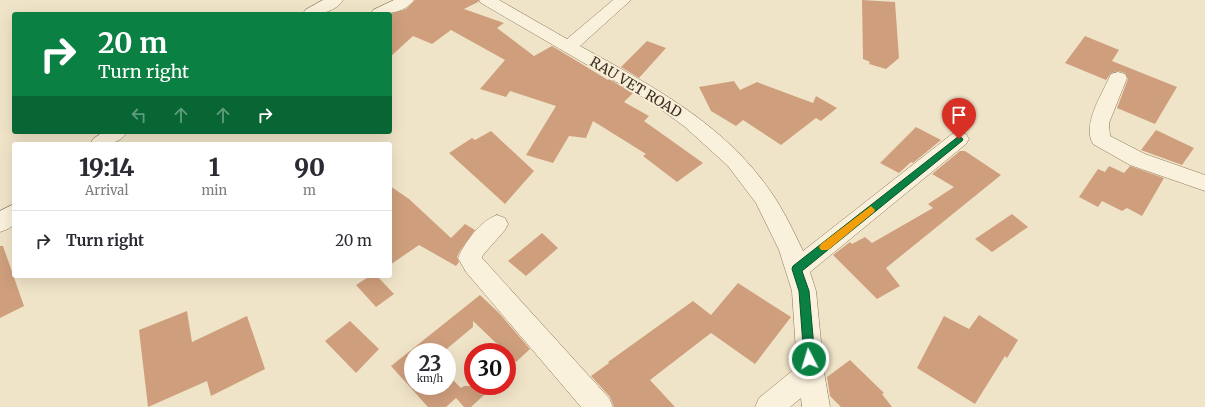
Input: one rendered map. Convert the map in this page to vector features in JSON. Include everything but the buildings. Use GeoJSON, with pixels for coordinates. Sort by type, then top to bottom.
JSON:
{"type":"FeatureCollection","features":[{"type":"Feature","properties":{"kind":"street"},"geometry":{"type":"LineString","coordinates":[[314,12],[335,0]]}},
{"type":"Feature","properties":{"kind":"street"},"geometry":{"type":"LineString","coordinates":[[383,12],[406,0]]}},
{"type":"Feature","properties":{"kind":"street","name":"RAU VET ROAD"},"geometry":{"type":"LineString","coordinates":[[487,0],[664,102],[692,122],[735,161],[764,198],[791,250],[804,291],[811,372],[816,407]]}},
{"type":"Feature","properties":{"kind":"street"},"geometry":{"type":"LineString","coordinates":[[568,47],[623,0]]}},
{"type":"Feature","properties":{"kind":"street"},"geometry":{"type":"LineString","coordinates":[[1118,78],[1100,123],[1100,139],[1111,146],[1161,169],[1205,183]]}},
{"type":"Feature","properties":{"kind":"street"},"geometry":{"type":"LineString","coordinates":[[103,142],[114,134]]}},
{"type":"Feature","properties":{"kind":"street"},"geometry":{"type":"LineString","coordinates":[[797,269],[959,139]]}},
{"type":"Feature","properties":{"kind":"street"},"geometry":{"type":"LineString","coordinates":[[0,223],[12,214]]}},
{"type":"Feature","properties":{"kind":"street"},"geometry":{"type":"LineString","coordinates":[[497,224],[473,250],[470,258],[474,265],[599,407]]}},
{"type":"Feature","properties":{"kind":"street"},"geometry":{"type":"LineString","coordinates":[[769,407],[811,372]]}},
{"type":"Feature","properties":{"kind":"slow traffic"},"geometry":{"type":"LineString","coordinates":[[824,247],[871,210]]}},
{"type":"Feature","properties":{"kind":"route"},"geometry":{"type":"LineString","coordinates":[[809,359],[804,291],[797,269],[959,139]]}}]}
